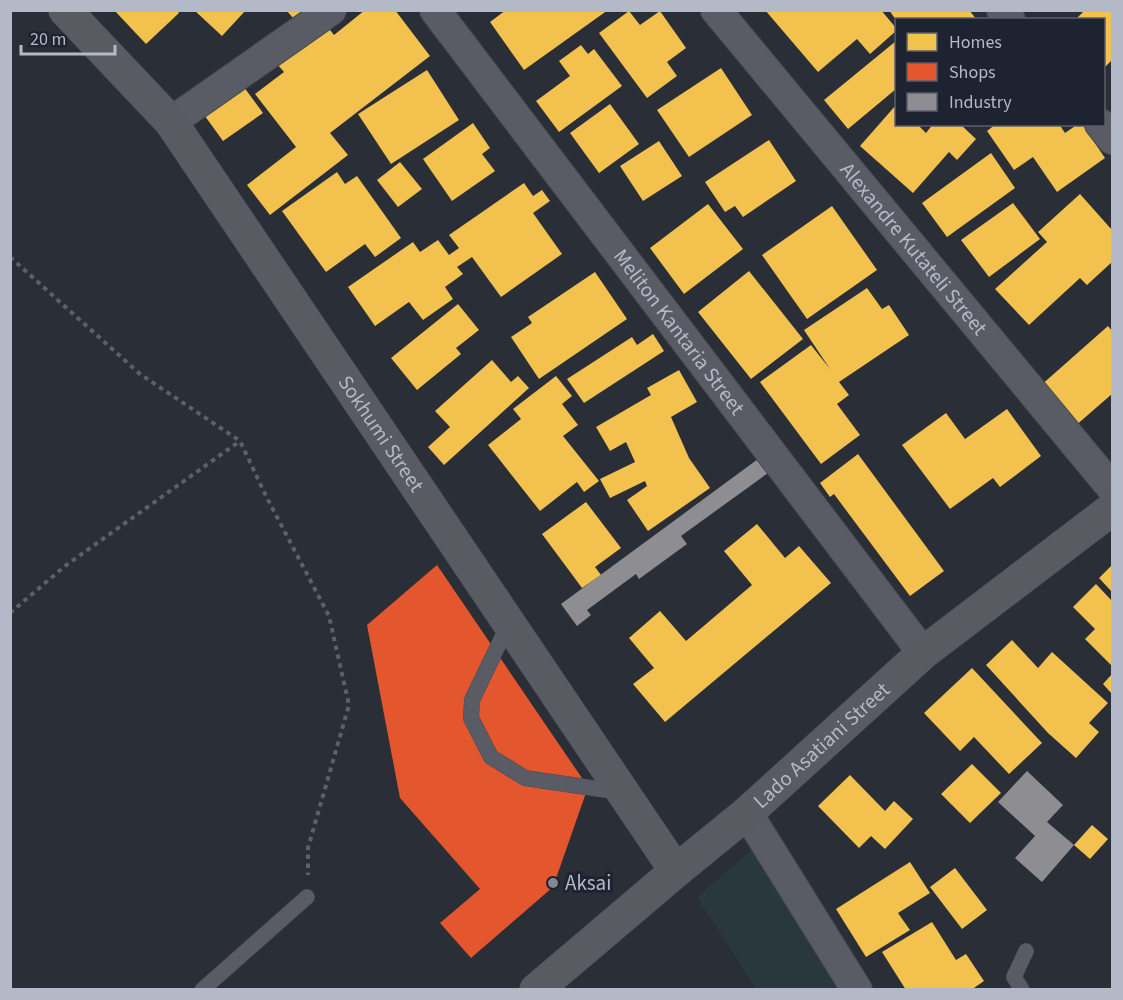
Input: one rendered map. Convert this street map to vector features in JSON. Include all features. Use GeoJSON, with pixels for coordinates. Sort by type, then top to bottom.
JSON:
{"type":"FeatureCollection","features":[{"type":"Feature","properties":{"kind":"street","name":"Sokhumi Street"},"geometry":{"type":"LineString","coordinates":[[65,10],[171,122],[676,871]]}},
{"type":"Feature","properties":{"kind":"street"},"geometry":{"type":"LineString","coordinates":[[171,122],[331,10]]}},
{"type":"Feature","properties":{"kind":"street","name":"Meliton Kantaria Street"},"geometry":{"type":"LineString","coordinates":[[435,10],[923,653]]}},
{"type":"Feature","properties":{"kind":"street","name":"Alexandre Kutateli Street"},"geometry":{"type":"LineString","coordinates":[[716,10],[1113,488]]}},
{"type":"Feature","properties":{"kind":"street"},"geometry":{"type":"LineString","coordinates":[[1102,126],[1113,139]]}},
{"type":"Feature","properties":{"kind":"street","name":"Lado Asatiani Street"},"geometry":{"type":"LineString","coordinates":[[536,990],[747,813],[923,653],[1113,509]]}},
{"type":"Feature","properties":{"kind":"street"},"geometry":{"type":"LineString","coordinates":[[747,813],[857,990]]}},
{"type":"Feature","properties":{"kind":"lane"},"geometry":{"type":"LineString","coordinates":[[509,623],[472,700],[471,718],[491,757],[525,778],[624,792]]}},
{"type":"Feature","properties":{"kind":"lane"},"geometry":{"type":"LineString","coordinates":[[202,990],[307,897]]}},
{"type":"Feature","properties":{"kind":"lane"},"geometry":{"type":"LineString","coordinates":[[1022,990],[1014,977],[1026,951]]}},
{"type":"Feature","properties":{"kind":"path"},"geometry":{"type":"LineString","coordinates":[[10,257],[140,374],[240,441],[328,616],[349,705],[308,848],[307,897]]}},
{"type":"Feature","properties":{"kind":"path"},"geometry":{"type":"LineString","coordinates":[[10,613],[65,566],[240,441]]}},
{"type":"Feature","properties":{"kind":"shaded area"},"geometry":{"type":"Polygon","coordinates":[[[758,845],[849,989],[756,989],[697,897],[758,845]]]}},
{"type":"Feature","properties":{"kind":"building: Homes"},"geometry":{"type":"Polygon","coordinates":[[[114,10],[177,10],[179,13],[146,44],[114,10]]]}},
{"type":"Feature","properties":{"kind":"building: Homes"},"geometry":{"type":"Polygon","coordinates":[[[194,10],[246,10],[222,36],[194,10]]]}},
{"type":"Feature","properties":{"kind":"building: Homes"},"geometry":{"type":"Polygon","coordinates":[[[286,10],[304,10],[294,19],[286,10]]]}},
{"type":"Feature","properties":{"kind":"building: Homes"},"geometry":{"type":"Polygon","coordinates":[[[365,10],[395,10],[430,56],[330,133],[348,155],[270,215],[247,185],[296,147],[255,94],[284,72],[277,64],[327,26],[334,35],[365,10]]]}},
{"type":"Feature","properties":{"kind":"building: Homes"},"geometry":{"type":"Polygon","coordinates":[[[506,10],[608,10],[524,70],[490,22],[506,10]]]}},
{"type":"Feature","properties":{"kind":"building: Homes"},"geometry":{"type":"Polygon","coordinates":[[[765,10],[881,10],[895,27],[895,32],[870,54],[857,39],[818,72],[765,10]]]}},
{"type":"Feature","properties":{"kind":"building: Homes"},"geometry":{"type":"Polygon","coordinates":[[[889,10],[969,10],[975,18],[895,18],[889,10]]]}},
{"type":"Feature","properties":{"kind":"building: Homes"},"geometry":{"type":"Polygon","coordinates":[[[1085,10],[1112,10],[1112,60],[1105,67],[1105,18],[1077,18],[1085,10]]]}},
{"type":"Feature","properties":{"kind":"building: Homes"},"geometry":{"type":"Polygon","coordinates":[[[629,11],[640,25],[660,11],[686,48],[667,62],[677,76],[647,98],[599,33],[629,11]]]}},
{"type":"Feature","properties":{"kind":"building: Homes"},"geometry":{"type":"Polygon","coordinates":[[[895,42],[895,90],[848,129],[824,100],[895,42]]]}},
{"type":"Feature","properties":{"kind":"building: Homes"},"geometry":{"type":"Polygon","coordinates":[[[581,45],[588,54],[594,49],[622,86],[559,132],[536,101],[570,76],[559,61],[581,45]]]}},
{"type":"Feature","properties":{"kind":"building: Homes"},"geometry":{"type":"Polygon","coordinates":[[[721,68],[752,115],[689,157],[657,110],[721,68]]]}},
{"type":"Feature","properties":{"kind":"building: Homes"},"geometry":{"type":"Polygon","coordinates":[[[427,70],[459,120],[391,164],[358,114],[427,70]]]}},
{"type":"Feature","properties":{"kind":"building: Homes"},"geometry":{"type":"Polygon","coordinates":[[[241,83],[263,113],[223,141],[202,112],[241,83]]]}},
{"type":"Feature","properties":{"kind":"building: Homes"},"geometry":{"type":"Polygon","coordinates":[[[610,104],[639,144],[599,173],[570,133],[610,104]]]}},
{"type":"Feature","properties":{"kind":"building: Homes"},"geometry":{"type":"Polygon","coordinates":[[[895,106],[895,126],[919,126],[926,133],[931,126],[962,126],[976,139],[957,160],[949,152],[913,193],[860,146],[895,106]]]}},
{"type":"Feature","properties":{"kind":"building: Homes"},"geometry":{"type":"Polygon","coordinates":[[[473,123],[490,148],[482,154],[495,171],[452,201],[423,159],[473,123]]]}},
{"type":"Feature","properties":{"kind":"building: Homes"},"geometry":{"type":"Polygon","coordinates":[[[993,126],[1060,126],[1065,133],[1075,126],[1083,126],[1105,158],[1057,192],[1033,157],[1014,170],[987,131],[993,126]]]}},
{"type":"Feature","properties":{"kind":"building: Homes"},"geometry":{"type":"Polygon","coordinates":[[[769,140],[796,181],[743,217],[735,206],[725,212],[705,182],[769,140]]]}},
{"type":"Feature","properties":{"kind":"building: Homes"},"geometry":{"type":"Polygon","coordinates":[[[659,141],[682,176],[643,201],[620,166],[659,141]]]}},
{"type":"Feature","properties":{"kind":"building: Homes"},"geometry":{"type":"Polygon","coordinates":[[[991,153],[1015,188],[947,237],[922,203],[991,153]]]}},
{"type":"Feature","properties":{"kind":"building: Homes"},"geometry":{"type":"Polygon","coordinates":[[[400,162],[422,189],[398,207],[377,180],[400,162]]]}},
{"type":"Feature","properties":{"kind":"building: Homes"},"geometry":{"type":"Polygon","coordinates":[[[337,172],[345,184],[357,176],[401,238],[375,257],[365,244],[326,272],[282,211],[337,172]]]}},
{"type":"Feature","properties":{"kind":"building: Homes"},"geometry":{"type":"Polygon","coordinates":[[[524,183],[533,196],[542,190],[550,201],[533,213],[562,254],[501,297],[472,257],[457,267],[463,274],[445,287],[453,299],[423,320],[409,302],[375,326],[348,287],[413,242],[420,252],[438,240],[449,255],[459,248],[449,235],[524,183]]]}},
{"type":"Feature","properties":{"kind":"building: Homes"},"geometry":{"type":"Polygon","coordinates":[[[1080,194],[1112,230],[1112,262],[1087,285],[1080,278],[1029,325],[995,289],[1047,242],[1038,232],[1080,194]]]}},
{"type":"Feature","properties":{"kind":"building: Homes"},"geometry":{"type":"Polygon","coordinates":[[[1013,203],[1040,239],[989,277],[961,240],[1013,203]]]}},
{"type":"Feature","properties":{"kind":"building: Homes"},"geometry":{"type":"Polygon","coordinates":[[[708,204],[743,249],[684,294],[650,248],[708,204]]]}},
{"type":"Feature","properties":{"kind":"building: Homes"},"geometry":{"type":"Polygon","coordinates":[[[832,206],[877,270],[807,319],[762,255],[832,206]]]}},
{"type":"Feature","properties":{"kind":"building: Homes"},"geometry":{"type":"Polygon","coordinates":[[[749,271],[803,339],[751,379],[698,312],[749,271]]]}},
{"type":"Feature","properties":{"kind":"building: Homes"},"geometry":{"type":"Polygon","coordinates":[[[595,272],[627,319],[539,379],[511,337],[532,323],[528,317],[595,272]]]}},
{"type":"Feature","properties":{"kind":"building: Homes"},"geometry":{"type":"Polygon","coordinates":[[[867,288],[882,309],[889,305],[909,335],[839,382],[849,395],[837,404],[860,435],[821,464],[760,382],[811,345],[830,369],[804,330],[867,288]]]}},
{"type":"Feature","properties":{"kind":"building: Homes"},"geometry":{"type":"Polygon","coordinates":[[[458,304],[479,330],[456,348],[461,354],[417,390],[391,358],[458,304]]]}},
{"type":"Feature","properties":{"kind":"building: Homes"},"geometry":{"type":"Polygon","coordinates":[[[1108,326],[1112,331],[1112,394],[1074,427],[1039,387],[1108,326]]]}},
{"type":"Feature","properties":{"kind":"building: Homes"},"geometry":{"type":"Polygon","coordinates":[[[653,334],[664,351],[584,403],[567,379],[632,337],[637,345],[653,334]]]}},
{"type":"Feature","properties":{"kind":"building: Homes"},"geometry":{"type":"Polygon","coordinates":[[[492,360],[511,382],[518,376],[529,388],[444,465],[428,447],[450,427],[435,411],[492,360]]]}},
{"type":"Feature","properties":{"kind":"building: Homes"},"geometry":{"type":"Polygon","coordinates":[[[679,370],[697,402],[671,417],[689,458],[710,488],[648,531],[627,500],[647,486],[645,481],[610,498],[600,479],[635,462],[626,442],[610,451],[596,427],[651,395],[647,388],[679,370]]]}},
{"type":"Feature","properties":{"kind":"building: Homes"},"geometry":{"type":"Polygon","coordinates":[[[556,376],[572,396],[562,404],[578,425],[563,436],[599,481],[584,492],[577,482],[540,511],[488,445],[521,419],[513,409],[556,376]]]}},
{"type":"Feature","properties":{"kind":"building: Homes"},"geometry":{"type":"Polygon","coordinates":[[[1007,409],[1041,456],[1000,487],[993,478],[950,509],[902,445],[946,413],[965,439],[1007,409]]]}},
{"type":"Feature","properties":{"kind":"building: Homes"},"geometry":{"type":"Polygon","coordinates":[[[858,454],[944,571],[910,596],[834,494],[830,497],[820,483],[858,454]]]}},
{"type":"Feature","properties":{"kind":"building: Homes"},"geometry":{"type":"Polygon","coordinates":[[[586,502],[621,548],[595,567],[601,575],[582,588],[542,534],[586,502]]]}},
{"type":"Feature","properties":{"kind":"building: Homes"},"geometry":{"type":"Polygon","coordinates":[[[757,524],[785,558],[799,546],[831,583],[665,722],[633,684],[654,668],[629,638],[660,611],[686,641],[752,585],[724,551],[757,524]]]}},
{"type":"Feature","properties":{"kind":"building: Homes"},"geometry":{"type":"Polygon","coordinates":[[[1112,565],[1112,592],[1099,578],[1112,565]]]}},
{"type":"Feature","properties":{"kind":"building: Homes"},"geometry":{"type":"Polygon","coordinates":[[[1096,584],[1112,601],[1112,666],[1085,639],[1095,629],[1073,607],[1096,584]]]}},
{"type":"Feature","properties":{"kind":"building: Homes"},"geometry":{"type":"Polygon","coordinates":[[[1012,640],[1038,668],[1052,652],[1108,703],[1089,723],[1099,732],[1076,758],[1048,733],[986,665],[1012,640]]]}},
{"type":"Feature","properties":{"kind":"building: Homes"},"geometry":{"type":"Polygon","coordinates":[[[972,668],[1042,743],[1009,774],[974,737],[960,751],[924,713],[972,668]]]}},
{"type":"Feature","properties":{"kind":"building: Homes"},"geometry":{"type":"Polygon","coordinates":[[[1112,674],[1112,694],[1103,684],[1112,674]]]}},
{"type":"Feature","properties":{"kind":"building: Homes"},"geometry":{"type":"Polygon","coordinates":[[[972,764],[1001,793],[970,823],[941,794],[972,764]]]}},
{"type":"Feature","properties":{"kind":"building: Homes"},"geometry":{"type":"Polygon","coordinates":[[[850,775],[885,811],[894,801],[913,819],[885,849],[871,836],[859,848],[818,806],[850,775]]]}},
{"type":"Feature","properties":{"kind":"building: Homes"},"geometry":{"type":"Polygon","coordinates":[[[1092,825],[1108,839],[1090,859],[1074,845],[1092,825]]]}},
{"type":"Feature","properties":{"kind":"building: Homes"},"geometry":{"type":"Polygon","coordinates":[[[910,862],[930,893],[898,913],[910,930],[866,957],[836,909],[910,862]]]}},
{"type":"Feature","properties":{"kind":"building: Homes"},"geometry":{"type":"Polygon","coordinates":[[[955,868],[987,910],[962,929],[930,887],[955,868]]]}},
{"type":"Feature","properties":{"kind":"building: Homes"},"geometry":{"type":"Polygon","coordinates":[[[932,922],[956,960],[966,954],[984,981],[971,990],[906,990],[882,952],[932,922]]]}},
{"type":"Feature","properties":{"kind":"building: Shops","name":"Aksai"},"geometry":{"type":"Polygon","coordinates":[[[437,565],[588,787],[553,887],[471,958],[440,923],[480,889],[400,798],[367,625],[437,565]]]}},
{"type":"Feature","properties":{"kind":"building: Industry"},"geometry":{"type":"Polygon","coordinates":[[[758,459],[768,473],[681,536],[687,544],[639,579],[636,574],[587,610],[591,615],[577,626],[561,604],[758,459]]]}},
{"type":"Feature","properties":{"kind":"building: Industry"},"geometry":{"type":"Polygon","coordinates":[[[1027,771],[1063,805],[1047,822],[1074,845],[1042,882],[1015,858],[1035,836],[998,802],[1027,771]]]}},
{"type":"Feature","properties":{"kind":"place","name":"Aksai"},"geometry":{"type":"Point","coordinates":[553,883]}}]}
